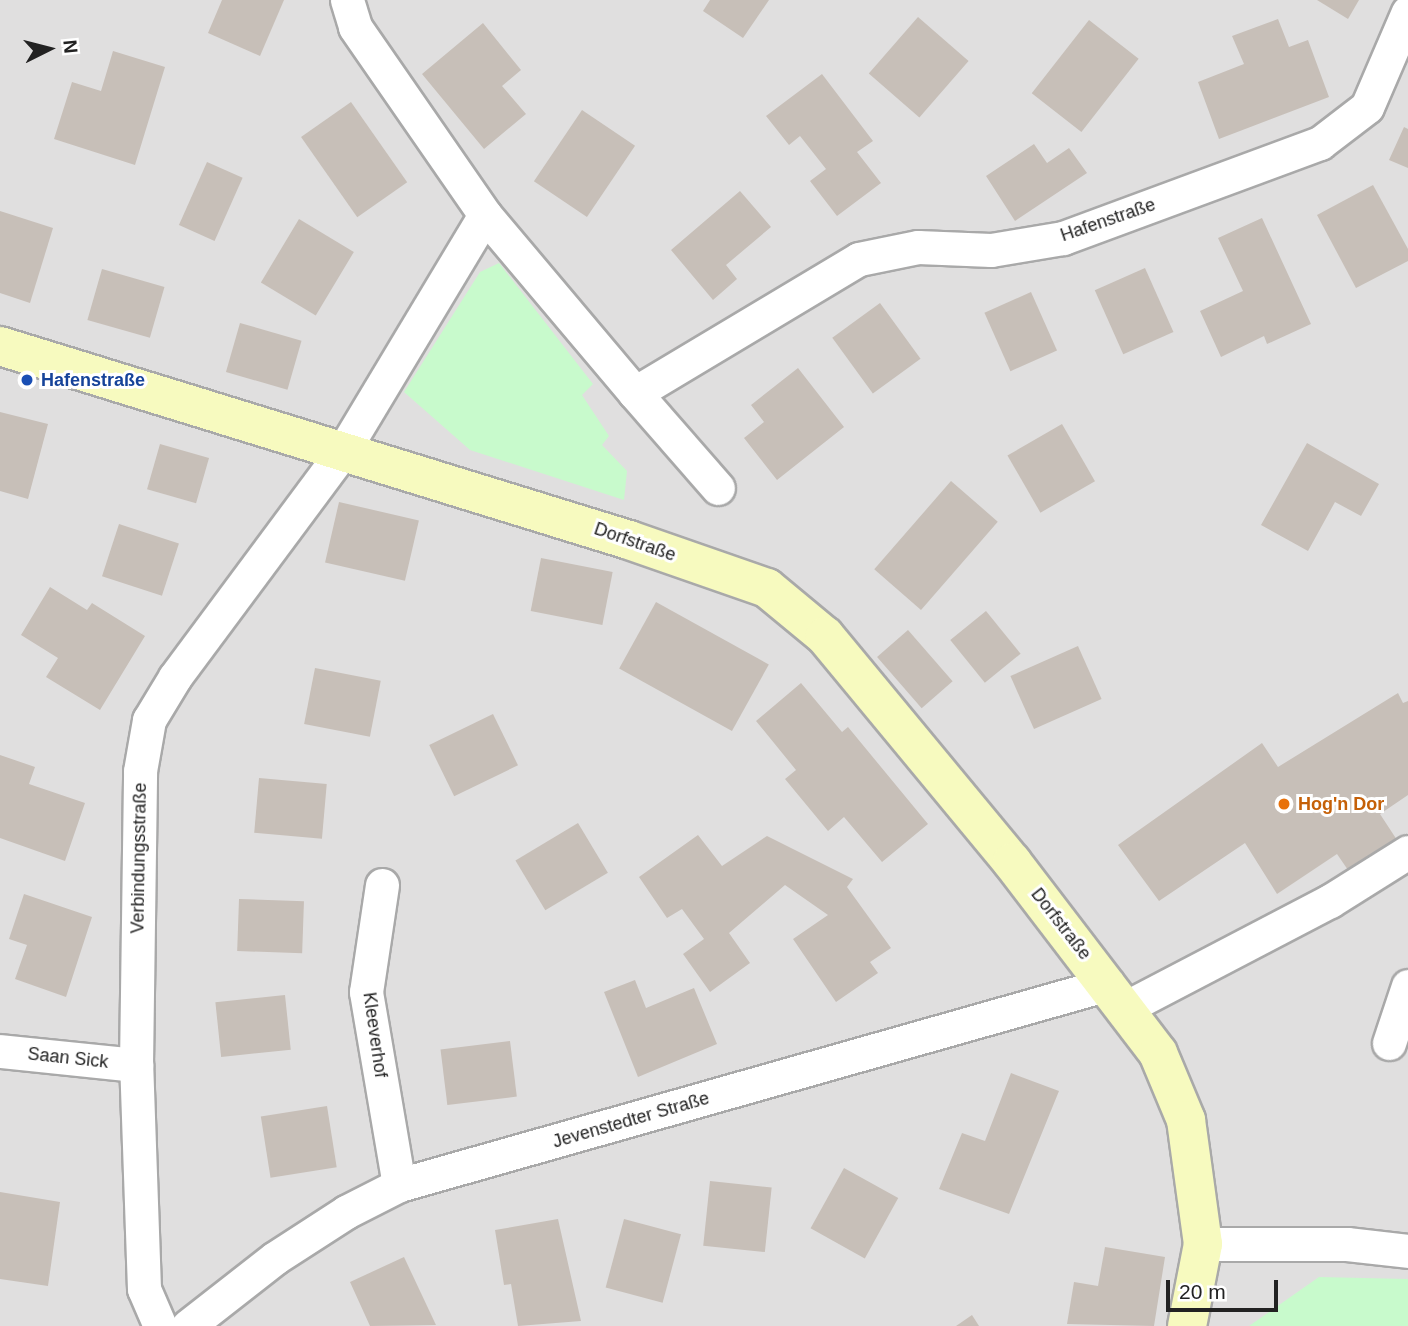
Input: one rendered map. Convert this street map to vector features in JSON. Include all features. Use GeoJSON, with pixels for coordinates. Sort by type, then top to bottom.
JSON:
{"type":"FeatureCollection","features":[{"type":"Feature","properties":{"kind":"street"},"geometry":{"type":"LineString","coordinates":[[347,0],[355,27],[485,215],[718,488]]}},
{"type":"Feature","properties":{"kind":"street","name":"Hafenstraße"},"geometry":{"type":"LineString","coordinates":[[635,393],[859,259],[918,247],[991,250],[1063,238],[1320,143],[1367,107],[1408,12]]}},
{"type":"Feature","properties":{"kind":"street"},"geometry":{"type":"LineString","coordinates":[[343,451],[485,215]]}},
{"type":"Feature","properties":{"kind":"street","name":"Dorfstraße"},"geometry":{"type":"LineString","coordinates":[[0,346],[554,513],[768,588],[825,635],[1117,996],[1158,1053],[1186,1120],[1203,1244],[1187,1326]]}},
{"type":"Feature","properties":{"kind":"street","name":"Verbindungsstraße"},"geometry":{"type":"LineString","coordinates":[[160,1326],[144,1289],[136,1065],[140,771],[149,720],[175,677],[343,451]]}},
{"type":"Feature","properties":{"kind":"street"},"geometry":{"type":"LineString","coordinates":[[1117,996],[1330,901],[1408,852]]}},
{"type":"Feature","properties":{"kind":"street","name":"Kleeverhof"},"geometry":{"type":"LineString","coordinates":[[382,886],[366,992],[399,1185]]}},
{"type":"Feature","properties":{"kind":"street"},"geometry":{"type":"LineString","coordinates":[[1389,1043],[1408,986]]}},
{"type":"Feature","properties":{"kind":"street","name":"Jevenstedter Straße"},"geometry":{"type":"LineString","coordinates":[[188,1326],[275,1258],[346,1212],[399,1185],[1117,996]]}},
{"type":"Feature","properties":{"kind":"street","name":"Saan Sick"},"geometry":{"type":"LineString","coordinates":[[0,1051],[136,1065]]}},
{"type":"Feature","properties":{"kind":"street"},"geometry":{"type":"LineString","coordinates":[[1203,1244],[1347,1244],[1408,1251]]}},
{"type":"Feature","properties":{"kind":"shaded area"},"geometry":{"type":"Polygon","coordinates":[[[0,0],[1408,0],[1408,1326],[0,1326],[0,0]]]}},
{"type":"Feature","properties":{"kind":"green space"},"geometry":{"type":"Polygon","coordinates":[[[499,263],[593,384],[582,395],[609,436],[602,445],[627,471],[624,500],[470,450],[404,392],[480,272],[499,263]]]}},
{"type":"Feature","properties":{"kind":"green space"},"geometry":{"type":"Polygon","coordinates":[[[1319,1277],[1408,1279],[1408,1326],[1249,1326],[1319,1277]]]}},
{"type":"Feature","properties":{"kind":"building"},"geometry":{"type":"Polygon","coordinates":[[[222,0],[284,0],[260,56],[208,33],[222,0]]]}},
{"type":"Feature","properties":{"kind":"building"},"geometry":{"type":"Polygon","coordinates":[[[710,0],[769,0],[743,38],[703,11],[710,0]]]}},
{"type":"Feature","properties":{"kind":"building"},"geometry":{"type":"Polygon","coordinates":[[[1317,0],[1359,0],[1348,19],[1317,0]]]}},
{"type":"Feature","properties":{"kind":"building"},"geometry":{"type":"Polygon","coordinates":[[[918,17],[969,61],[919,118],[869,74],[918,17]]]}},
{"type":"Feature","properties":{"kind":"building"},"geometry":{"type":"Polygon","coordinates":[[[1278,19],[1289,47],[1308,40],[1329,97],[1219,139],[1198,82],[1244,64],[1232,36],[1278,19]]]}},
{"type":"Feature","properties":{"kind":"building"},"geometry":{"type":"Polygon","coordinates":[[[1089,20],[1139,59],[1081,132],[1032,93],[1089,20]]]}},
{"type":"Feature","properties":{"kind":"building"},"geometry":{"type":"Polygon","coordinates":[[[483,23],[521,70],[502,86],[526,114],[484,149],[422,74],[483,23]]]}},
{"type":"Feature","properties":{"kind":"building"},"geometry":{"type":"Polygon","coordinates":[[[113,51],[165,67],[135,165],[54,139],[72,82],[101,91],[113,51]]]}},
{"type":"Feature","properties":{"kind":"building"},"geometry":{"type":"Polygon","coordinates":[[[822,74],[873,141],[857,152],[881,183],[837,216],[810,181],[826,169],[800,136],[789,145],[766,116],[822,74]]]}},
{"type":"Feature","properties":{"kind":"building"},"geometry":{"type":"Polygon","coordinates":[[[351,102],[407,182],[357,217],[301,137],[351,102]]]}},
{"type":"Feature","properties":{"kind":"building"},"geometry":{"type":"Polygon","coordinates":[[[582,110],[635,146],[587,217],[534,181],[582,110]]]}},
{"type":"Feature","properties":{"kind":"building"},"geometry":{"type":"Polygon","coordinates":[[[1404,127],[1408,129],[1408,168],[1389,160],[1404,127]]]}},
{"type":"Feature","properties":{"kind":"building"},"geometry":{"type":"Polygon","coordinates":[[[1034,144],[1047,163],[1069,148],[1087,173],[1015,221],[986,176],[1034,144]]]}},
{"type":"Feature","properties":{"kind":"building"},"geometry":{"type":"Polygon","coordinates":[[[207,162],[243,178],[215,241],[179,225],[207,162]]]}},
{"type":"Feature","properties":{"kind":"building"},"geometry":{"type":"Polygon","coordinates":[[[1373,185],[1408,249],[1408,261],[1356,288],[1317,215],[1373,185]]]}},
{"type":"Feature","properties":{"kind":"building"},"geometry":{"type":"Polygon","coordinates":[[[740,191],[771,227],[726,265],[737,279],[713,300],[671,250],[740,191]]]}},
{"type":"Feature","properties":{"kind":"building"},"geometry":{"type":"Polygon","coordinates":[[[0,211],[53,228],[30,303],[0,293],[0,211]]]}},
{"type":"Feature","properties":{"kind":"building"},"geometry":{"type":"Polygon","coordinates":[[[1262,218],[1311,324],[1267,344],[1264,336],[1221,357],[1200,311],[1243,291],[1218,238],[1262,218]]]}},
{"type":"Feature","properties":{"kind":"building"},"geometry":{"type":"Polygon","coordinates":[[[299,219],[354,252],[316,315],[261,282],[299,219]]]}},
{"type":"Feature","properties":{"kind":"building"},"geometry":{"type":"Polygon","coordinates":[[[1145,268],[1173,332],[1123,354],[1095,290],[1145,268]]]}},
{"type":"Feature","properties":{"kind":"building"},"geometry":{"type":"Polygon","coordinates":[[[102,269],[164,287],[150,338],[87,320],[102,269]]]}},
{"type":"Feature","properties":{"kind":"building"},"geometry":{"type":"Polygon","coordinates":[[[1031,292],[1057,350],[1010,371],[984,313],[1031,292]]]}},
{"type":"Feature","properties":{"kind":"building"},"geometry":{"type":"Polygon","coordinates":[[[880,303],[921,359],[873,394],[832,338],[880,303]]]}},
{"type":"Feature","properties":{"kind":"building"},"geometry":{"type":"Polygon","coordinates":[[[240,323],[302,341],[287,390],[226,372],[240,323]]]}},
{"type":"Feature","properties":{"kind":"building"},"geometry":{"type":"Polygon","coordinates":[[[798,368],[844,427],[777,480],[744,438],[764,422],[751,405],[798,368]]]}},
{"type":"Feature","properties":{"kind":"building"},"geometry":{"type":"Polygon","coordinates":[[[0,412],[48,424],[28,499],[0,491],[0,412]]]}},
{"type":"Feature","properties":{"kind":"building"},"geometry":{"type":"Polygon","coordinates":[[[1062,424],[1095,481],[1040,513],[1007,456],[1062,424]]]}},
{"type":"Feature","properties":{"kind":"building"},"geometry":{"type":"Polygon","coordinates":[[[1307,443],[1379,484],[1361,516],[1335,502],[1308,551],[1261,525],[1307,443]]]}},
{"type":"Feature","properties":{"kind":"building"},"geometry":{"type":"Polygon","coordinates":[[[160,444],[209,458],[196,503],[147,489],[160,444]]]}},
{"type":"Feature","properties":{"kind":"building"},"geometry":{"type":"Polygon","coordinates":[[[951,481],[998,522],[921,610],[874,569],[951,481]]]}},
{"type":"Feature","properties":{"kind":"building"},"geometry":{"type":"Polygon","coordinates":[[[339,502],[419,520],[405,581],[325,562],[339,502]]]}},
{"type":"Feature","properties":{"kind":"building"},"geometry":{"type":"Polygon","coordinates":[[[119,524],[179,543],[162,596],[102,576],[119,524]]]}},
{"type":"Feature","properties":{"kind":"building"},"geometry":{"type":"Polygon","coordinates":[[[541,558],[613,572],[602,625],[531,611],[541,558]]]}},
{"type":"Feature","properties":{"kind":"building"},"geometry":{"type":"Polygon","coordinates":[[[50,587],[87,610],[92,603],[145,636],[100,710],[46,677],[58,658],[21,635],[50,587]]]}},
{"type":"Feature","properties":{"kind":"building"},"geometry":{"type":"Polygon","coordinates":[[[656,602],[769,665],[732,731],[619,668],[656,602]]]}},
{"type":"Feature","properties":{"kind":"building"},"geometry":{"type":"Polygon","coordinates":[[[986,611],[1021,654],[985,683],[950,640],[986,611]]]}},
{"type":"Feature","properties":{"kind":"building"},"geometry":{"type":"Polygon","coordinates":[[[908,630],[953,681],[922,708],[877,657],[908,630]]]}},
{"type":"Feature","properties":{"kind":"building"},"geometry":{"type":"Polygon","coordinates":[[[1078,646],[1102,699],[1034,729],[1010,676],[1078,646]]]}},
{"type":"Feature","properties":{"kind":"building"},"geometry":{"type":"Polygon","coordinates":[[[315,668],[381,681],[370,737],[304,724],[315,668]]]}},
{"type":"Feature","properties":{"kind":"building"},"geometry":{"type":"Polygon","coordinates":[[[801,683],[842,732],[848,727],[928,824],[882,862],[844,817],[828,831],[785,779],[796,770],[756,721],[801,683]]]}},
{"type":"Feature","properties":{"kind":"building","name":"Hog'n Dor"},"geometry":{"type":"Polygon","coordinates":[[[1398,693],[1403,703],[1408,701],[1408,795],[1380,814],[1397,840],[1348,870],[1337,854],[1277,894],[1245,843],[1159,901],[1118,845],[1262,743],[1278,767],[1398,693]]]}},
{"type":"Feature","properties":{"kind":"building"},"geometry":{"type":"Polygon","coordinates":[[[493,714],[518,765],[454,796],[429,745],[493,714]]]}},
{"type":"Feature","properties":{"kind":"building"},"geometry":{"type":"Polygon","coordinates":[[[0,755],[35,767],[29,784],[85,803],[65,861],[0,838],[0,755]]]}},
{"type":"Feature","properties":{"kind":"building"},"geometry":{"type":"Polygon","coordinates":[[[259,778],[327,784],[322,839],[254,833],[259,778]]]}},
{"type":"Feature","properties":{"kind":"building"},"geometry":{"type":"Polygon","coordinates":[[[578,823],[608,873],[545,910],[515,861],[578,823]]]}},
{"type":"Feature","properties":{"kind":"building"},"geometry":{"type":"Polygon","coordinates":[[[698,835],[722,866],[767,836],[853,879],[847,887],[891,948],[870,962],[878,973],[836,1002],[793,939],[828,915],[785,885],[729,933],[750,963],[710,992],[683,954],[704,939],[682,909],[667,918],[639,877],[698,835]]]}},
{"type":"Feature","properties":{"kind":"building"},"geometry":{"type":"Polygon","coordinates":[[[24,894],[92,917],[66,997],[15,979],[27,945],[9,939],[24,894]]]}},
{"type":"Feature","properties":{"kind":"building"},"geometry":{"type":"Polygon","coordinates":[[[239,899],[304,901],[302,953],[237,951],[239,899]]]}},
{"type":"Feature","properties":{"kind":"building"},"geometry":{"type":"Polygon","coordinates":[[[635,980],[646,1008],[694,988],[717,1044],[638,1077],[604,992],[635,980]]]}},
{"type":"Feature","properties":{"kind":"building"},"geometry":{"type":"Polygon","coordinates":[[[285,995],[291,1050],[221,1057],[215,1002],[285,995]]]}},
{"type":"Feature","properties":{"kind":"building"},"geometry":{"type":"Polygon","coordinates":[[[510,1041],[517,1097],[447,1105],[441,1050],[510,1041]]]}},
{"type":"Feature","properties":{"kind":"building"},"geometry":{"type":"Polygon","coordinates":[[[1011,1073],[1059,1091],[1009,1214],[939,1189],[962,1133],[985,1141],[1011,1073]]]}},
{"type":"Feature","properties":{"kind":"building"},"geometry":{"type":"Polygon","coordinates":[[[327,1106],[337,1167],[271,1178],[261,1116],[327,1106]]]}},
{"type":"Feature","properties":{"kind":"building"},"geometry":{"type":"Polygon","coordinates":[[[844,1168],[898,1198],[865,1258],[811,1228],[844,1168]]]}},
{"type":"Feature","properties":{"kind":"building"},"geometry":{"type":"Polygon","coordinates":[[[710,1181],[772,1187],[765,1252],[703,1246],[710,1181]]]}},
{"type":"Feature","properties":{"kind":"building"},"geometry":{"type":"Polygon","coordinates":[[[0,1192],[60,1202],[48,1286],[0,1279],[0,1192]]]}},
{"type":"Feature","properties":{"kind":"building"},"geometry":{"type":"Polygon","coordinates":[[[558,1219],[581,1321],[518,1326],[511,1284],[504,1285],[495,1230],[558,1219]]]}},
{"type":"Feature","properties":{"kind":"building"},"geometry":{"type":"Polygon","coordinates":[[[624,1219],[681,1234],[663,1303],[606,1288],[624,1219]]]}},
{"type":"Feature","properties":{"kind":"building"},"geometry":{"type":"Polygon","coordinates":[[[1105,1247],[1165,1257],[1154,1326],[1067,1324],[1074,1282],[1098,1286],[1105,1247]]]}},
{"type":"Feature","properties":{"kind":"building"},"geometry":{"type":"Polygon","coordinates":[[[404,1257],[436,1325],[370,1326],[350,1282],[404,1257]]]}},
{"type":"Feature","properties":{"kind":"building"},"geometry":{"type":"Polygon","coordinates":[[[972,1315],[979,1326],[956,1326],[972,1315]]]}},
{"type":"Feature","properties":{"kind":"place","name":"Hafenstraße"},"geometry":{"type":"Point","coordinates":[27,380]}},
{"type":"Feature","properties":{"kind":"place","name":"Hog'n Dor"},"geometry":{"type":"Point","coordinates":[1284,804]}}]}
